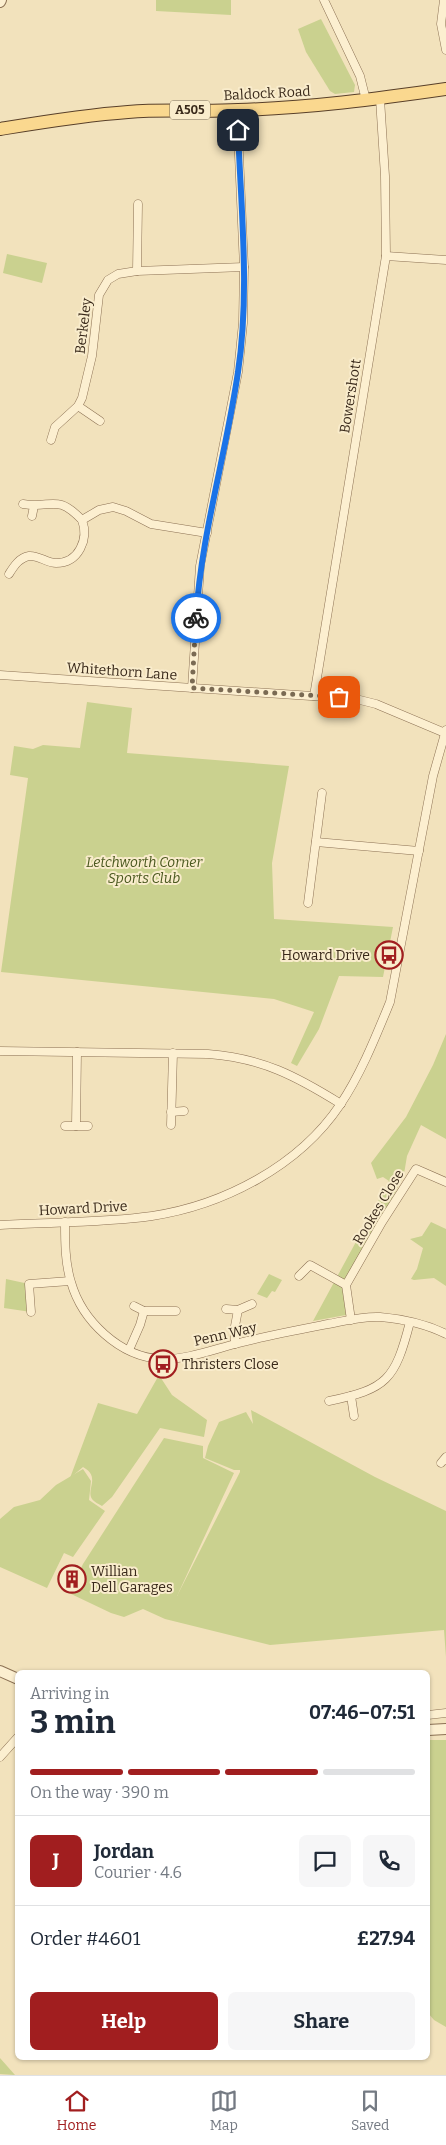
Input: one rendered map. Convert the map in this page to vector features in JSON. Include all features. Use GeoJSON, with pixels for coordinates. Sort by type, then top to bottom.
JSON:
{"type":"FeatureCollection","features":[{"type":"Feature","properties":{"kind":"main road","name":"Baldock Road"},"geometry":{"type":"LineString","coordinates":[[0,129],[114,113],[152,110],[237,110],[333,104],[446,89]]}},
{"type":"Feature","properties":{"kind":"street"},"geometry":{"type":"LineString","coordinates":[[324,0],[360,76],[366,100]]}},
{"type":"Feature","properties":{"kind":"street"},"geometry":{"type":"LineString","coordinates":[[444,0],[441,24],[446,50]]}},
{"type":"Feature","properties":{"kind":"street","name":"Bowershott"},"geometry":{"type":"LineString","coordinates":[[314,696],[386,256],[385,176],[380,99]]}},
{"type":"Feature","properties":{"kind":"street"},"geometry":{"type":"LineString","coordinates":[[192,688],[198,584],[238,372],[243,323],[244,267],[237,110]]}},
{"type":"Feature","properties":{"kind":"street"},"geometry":{"type":"LineString","coordinates":[[136,271],[138,204]]}},
{"type":"Feature","properties":{"kind":"street"},"geometry":{"type":"LineString","coordinates":[[386,256],[446,260]]}},
{"type":"Feature","properties":{"kind":"street","name":"Berkeley"},"geometry":{"type":"LineString","coordinates":[[55,427],[78,406],[82,398],[89,372],[96,306],[101,290],[114,276],[136,271],[244,267]]}},
{"type":"Feature","properties":{"kind":"street"},"geometry":{"type":"LineString","coordinates":[[78,406],[100,421]]}},
{"type":"Feature","properties":{"kind":"street"},"geometry":{"type":"LineString","coordinates":[[45,425],[55,427],[51,440]]}},
{"type":"Feature","properties":{"kind":"street"},"geometry":{"type":"LineString","coordinates":[[9,574],[16,563],[24,558],[34,556],[56,563],[73,557],[84,542],[85,532],[82,520],[68,507],[50,503],[34,506],[23,504]]}},
{"type":"Feature","properties":{"kind":"street"},"geometry":{"type":"LineString","coordinates":[[32,516],[34,506]]}},
{"type":"Feature","properties":{"kind":"street"},"geometry":{"type":"LineString","coordinates":[[82,520],[100,510],[113,507],[126,511],[151,524],[207,533]]}},
{"type":"Feature","properties":{"kind":"street","name":"Whitethorn Lane"},"geometry":{"type":"LineString","coordinates":[[0,675],[356,699],[376,704],[446,731]]}},
{"type":"Feature","properties":{"kind":"street","name":"Howard Drive"},"geometry":{"type":"LineString","coordinates":[[0,1225],[153,1216],[189,1207],[237,1190],[275,1169],[319,1130],[341,1104],[376,1036],[390,1002],[435,770],[446,731]]}},
{"type":"Feature","properties":{"kind":"street"},"geometry":{"type":"LineString","coordinates":[[308,903],[322,793]]}},
{"type":"Feature","properties":{"kind":"street"},"geometry":{"type":"LineString","coordinates":[[316,842],[419,851]]}},
{"type":"Feature","properties":{"kind":"street"},"geometry":{"type":"LineString","coordinates":[[0,1051],[225,1055],[256,1061],[295,1076],[341,1104]]}},
{"type":"Feature","properties":{"kind":"street"},"geometry":{"type":"LineString","coordinates":[[76,1126],[77,1052]]}},
{"type":"Feature","properties":{"kind":"street"},"geometry":{"type":"LineString","coordinates":[[171,1125],[173,1053]]}},
{"type":"Feature","properties":{"kind":"street"},"geometry":{"type":"LineString","coordinates":[[171,1112],[184,1112]]}},
{"type":"Feature","properties":{"kind":"street"},"geometry":{"type":"LineString","coordinates":[[65,1126],[88,1126]]}},
{"type":"Feature","properties":{"kind":"street","name":"Rookes Close"},"geometry":{"type":"LineString","coordinates":[[346,1285],[382,1222],[416,1170],[446,1182]]}},
{"type":"Feature","properties":{"kind":"street","name":"Penn Way"},"geometry":{"type":"LineString","coordinates":[[65,1222],[70,1281],[84,1311],[96,1326],[111,1339],[129,1350],[148,1357],[162,1359],[199,1354],[235,1344],[351,1320],[379,1317],[425,1325],[446,1334]]}},
{"type":"Feature","properties":{"kind":"street"},"geometry":{"type":"LineString","coordinates":[[298,1276],[310,1265],[346,1285],[351,1320]]}},
{"type":"Feature","properties":{"kind":"street"},"geometry":{"type":"LineString","coordinates":[[31,1312],[30,1284],[70,1281]]}},
{"type":"Feature","properties":{"kind":"street"},"geometry":{"type":"LineString","coordinates":[[226,1309],[238,1310],[252,1304]]}},
{"type":"Feature","properties":{"kind":"street"},"geometry":{"type":"LineString","coordinates":[[134,1306],[144,1312],[176,1311]]}},
{"type":"Feature","properties":{"kind":"street"},"geometry":{"type":"LineString","coordinates":[[235,1344],[235,1326],[238,1310]]}},
{"type":"Feature","properties":{"kind":"street"},"geometry":{"type":"LineString","coordinates":[[129,1350],[144,1312]]}},
{"type":"Feature","properties":{"kind":"street"},"geometry":{"type":"LineString","coordinates":[[328,1401],[366,1392],[389,1377],[402,1353],[410,1322]]}},
{"type":"Feature","properties":{"kind":"street"},"geometry":{"type":"LineString","coordinates":[[351,1396],[354,1416]]}},
{"type":"Feature","properties":{"kind":"street"},"geometry":{"type":"LineString","coordinates":[[0,1671],[15,1678]]}},
{"type":"Feature","properties":{"kind":"street"},"geometry":{"type":"LineString","coordinates":[[430,1715],[446,1714]]}},
{"type":"Feature","properties":{"kind":"street"},"geometry":{"type":"LineString","coordinates":[[430,1730],[446,1729]]}},
{"type":"Feature","properties":{"kind":"street"},"geometry":{"type":"LineString","coordinates":[[0,1757],[15,1740]]}},
{"type":"Feature","properties":{"kind":"green space"},"geometry":{"type":"Polygon","coordinates":[[[156,0],[231,0],[231,15],[156,11],[156,0]]]}},
{"type":"Feature","properties":{"kind":"green space"},"geometry":{"type":"Polygon","coordinates":[[[321,19],[355,85],[354,92],[335,94],[330,91],[306,52],[298,29],[321,19]]]}},
{"type":"Feature","properties":{"kind":"green space"},"geometry":{"type":"Polygon","coordinates":[[[7,254],[47,263],[42,283],[3,273],[7,254]]]}},
{"type":"Feature","properties":{"kind":"green space","name":"Letchworth Corner Sports Club"},"geometry":{"type":"Polygon","coordinates":[[[87,702],[132,708],[127,753],[289,766],[272,863],[274,919],[393,927],[383,977],[339,976],[319,1029],[297,1066],[291,1063],[314,1012],[274,999],[1,972],[28,778],[10,775],[14,746],[33,749],[43,745],[80,748],[87,702]]]}},
{"type":"Feature","properties":{"kind":"green space"},"geometry":{"type":"Polygon","coordinates":[[[446,1034],[446,1139],[421,1125],[407,1156],[404,1174],[383,1218],[343,1288],[346,1315],[313,1321],[389,1181],[383,1177],[377,1179],[371,1163],[406,1117],[433,1065],[446,1034]]]}},
{"type":"Feature","properties":{"kind":"green space"},"geometry":{"type":"Polygon","coordinates":[[[431,1222],[446,1229],[446,1286],[434,1278],[411,1279],[417,1269],[423,1248],[410,1239],[422,1236],[431,1222]]]}},
{"type":"Feature","properties":{"kind":"green space"},"geometry":{"type":"Polygon","coordinates":[[[269,1274],[282,1280],[275,1292],[272,1291],[267,1298],[257,1294],[269,1274]]]}},
{"type":"Feature","properties":{"kind":"green space"},"geometry":{"type":"Polygon","coordinates":[[[6,1279],[29,1284],[31,1312],[4,1308],[6,1279]]]}},
{"type":"Feature","properties":{"kind":"green space"},"geometry":{"type":"Polygon","coordinates":[[[159,1375],[172,1395],[207,1420],[204,1437],[160,1428],[112,1497],[102,1506],[92,1499],[92,1479],[88,1471],[83,1467],[70,1478],[98,1403],[137,1414],[159,1375]]]}},
{"type":"Feature","properties":{"kind":"green space"},"geometry":{"type":"Polygon","coordinates":[[[251,1410],[375,1477],[446,1511],[446,1657],[444,1630],[270,1645],[165,1619],[143,1609],[124,1617],[111,1613],[69,1593],[83,1564],[164,1438],[203,1446],[203,1458],[234,1473],[177,1596],[240,1472],[240,1470],[234,1470],[205,1458],[208,1446],[219,1422],[246,1412],[253,1424],[251,1410]]]}},
{"type":"Feature","properties":{"kind":"green space"},"geometry":{"type":"Polygon","coordinates":[[[83,1469],[91,1481],[89,1500],[105,1511],[73,1557],[64,1553],[47,1588],[0,1567],[0,1519],[14,1507],[40,1500],[56,1485],[83,1469]]]}},
{"type":"Feature","properties":{"kind":"green space"},"geometry":{"type":"Polygon","coordinates":[[[430,1740],[446,1740],[446,2027],[430,2015],[430,1740]]]}},
{"type":"Feature","properties":{"kind":"green space"},"geometry":{"type":"Polygon","coordinates":[[[0,2058],[15,2075],[0,2074],[0,2058]]]}},
{"type":"Feature","properties":{"kind":"way so far"},"geometry":{"type":"LineString","coordinates":[[196,618],[192,688],[339,697]]}},
{"type":"Feature","properties":{"kind":"place","name":"Howard Drive"},"geometry":{"type":"Point","coordinates":[389,955]}},
{"type":"Feature","properties":{"kind":"place","name":"Thristers Close"},"geometry":{"type":"Point","coordinates":[163,1364]}},
{"type":"Feature","properties":{"kind":"place","name":"Willian Dell Garages"},"geometry":{"type":"Point","coordinates":[72,1579]}},
{"type":"Feature","properties":{"kind":"route"},"geometry":{"type":"LineString","coordinates":[[196,618],[200,566],[238,372],[243,323],[244,267],[238,130]]}}]}
